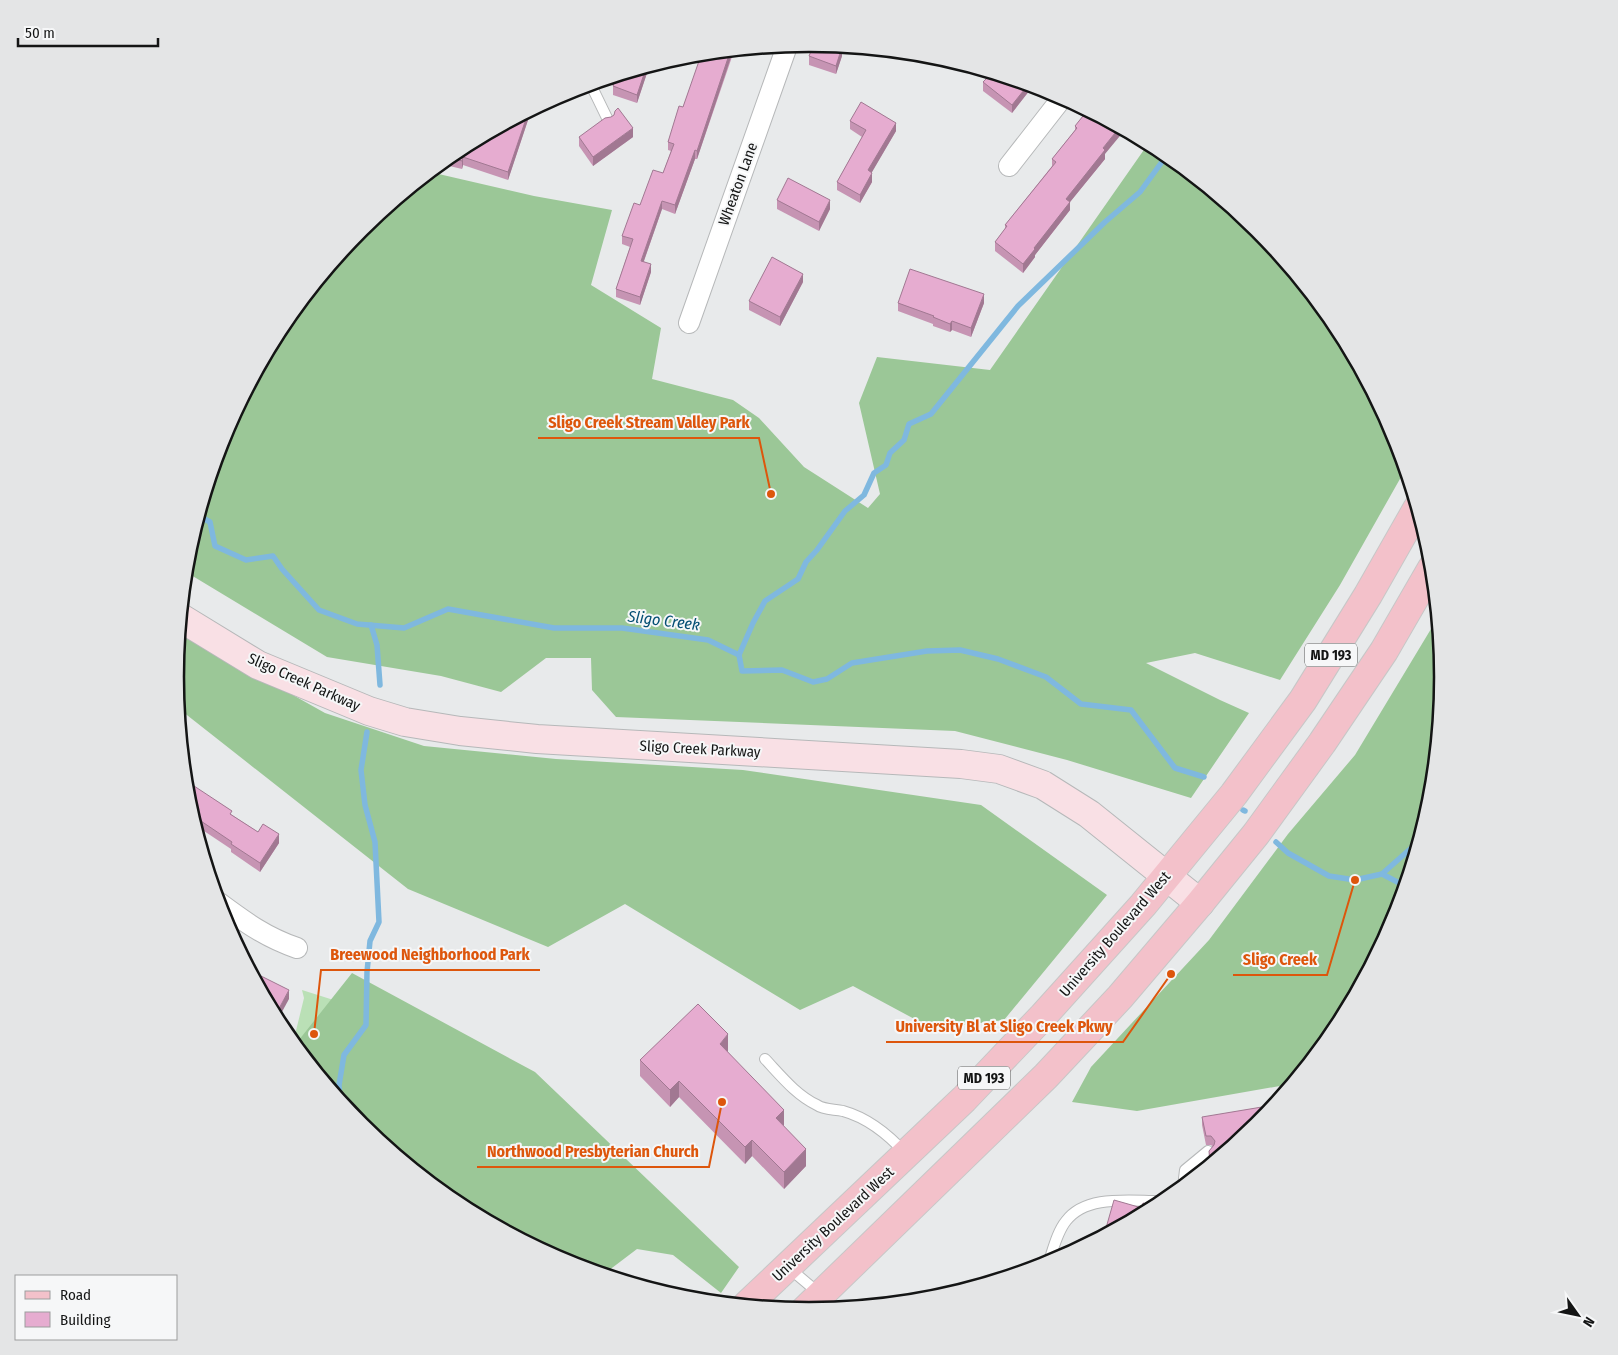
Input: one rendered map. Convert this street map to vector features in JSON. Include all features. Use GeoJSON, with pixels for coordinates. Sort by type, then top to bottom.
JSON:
{"type":"FeatureCollection","features":[{"type":"Feature","properties":{"kind":"main road","name":"University Boulevard West"},"geometry":{"type":"LineString","coordinates":[[753,1300],[964,1099],[1111,941],[1166,876],[1234,794],[1303,700],[1368,595],[1413,517]]}},
{"type":"Feature","properties":{"kind":"main road","name":"MD 193"},"geometry":{"type":"LineString","coordinates":[[823,1302],[1046,1076],[1120,997],[1200,903],[1256,834],[1322,743],[1384,651],[1426,578]]}},
{"type":"Feature","properties":{"kind":"street","name":"Wheaton Lane"},"geometry":{"type":"LineString","coordinates":[[690,323],[785,53]]}},
{"type":"Feature","properties":{"kind":"street"},"geometry":{"type":"LineString","coordinates":[[1009,166],[1057,104]]}},
{"type":"Feature","properties":{"kind":"street","name":"Sligo Creek Parkway"},"geometry":{"type":"LineString","coordinates":[[187,621],[258,665],[369,711],[406,722],[460,731],[537,739],[961,764],[999,769],[1043,785],[1090,814],[1200,903]]}},
{"type":"Feature","properties":{"kind":"street"},"geometry":{"type":"LineString","coordinates":[[230,911],[250,926],[278,941],[297,948]]}},
{"type":"Feature","properties":{"kind":"lane"},"geometry":{"type":"LineString","coordinates":[[593,91],[608,120]]}},
{"type":"Feature","properties":{"kind":"lane"},"geometry":{"type":"LineString","coordinates":[[765,1059],[801,1096],[819,1107],[844,1111],[872,1123],[907,1154]]}},
{"type":"Feature","properties":{"kind":"lane"},"geometry":{"type":"LineString","coordinates":[[1184,1176],[1185,1170],[1208,1151]]}},
{"type":"Feature","properties":{"kind":"lane"},"geometry":{"type":"LineString","coordinates":[[1052,1253],[1066,1220],[1080,1208],[1104,1200],[1150,1201]]}},
{"type":"Feature","properties":{"kind":"lane"},"geometry":{"type":"LineString","coordinates":[[788,1268],[817,1302]]}},
{"type":"Feature","properties":{"kind":"green space"},"geometry":{"type":"Polygon","coordinates":[[[1144,150],[1189,182],[1221,208],[1279,265],[1329,330],[1370,401],[1401,477],[1340,585],[1280,680],[1195,653],[1146,663],[1249,713],[1191,798],[1067,760],[955,731],[616,717],[592,690],[591,658],[546,658],[501,692],[441,676],[327,657],[193,576],[205,516],[232,438],[248,401],[289,330],[339,265],[367,236],[397,208],[440,174],[534,196],[612,210],[591,285],[661,328],[652,379],[733,400],[759,418],[804,467],[868,508],[880,494],[859,403],[877,357],[990,370],[1144,150]]]}},
{"type":"Feature","properties":{"kind":"green space"},"geometry":{"type":"Polygon","coordinates":[[[1432,627],[1434,678],[1429,759],[1413,839],[1401,878],[1370,954],[1350,990],[1329,1025],[1283,1085],[1137,1111],[1072,1102],[1091,1067],[1209,940],[1288,834],[1355,755],[1432,627]]]}},
{"type":"Feature","properties":{"kind":"green space"},"geometry":{"type":"Polygon","coordinates":[[[185,635],[325,713],[424,746],[556,759],[743,770],[981,805],[1107,895],[1004,1020],[933,1029],[853,986],[800,1010],[625,904],[548,947],[408,889],[185,713],[185,635]]]}},
{"type":"Feature","properties":{"kind":"green space"},"geometry":{"type":"Polygon","coordinates":[[[352,973],[535,1072],[739,1267],[721,1293],[673,1255],[637,1249],[610,1270],[570,1255],[496,1219],[429,1173],[397,1147],[339,1090],[299,1039],[352,973]]]}},
{"type":"Feature","properties":{"kind":"green space"},"geometry":{"type":"Polygon","coordinates":[[[302,990],[343,1003],[317,1063],[295,1034],[304,998],[302,990]]]}},
{"type":"Feature","properties":{"kind":"building"},"geometry":{"type":"Polygon","coordinates":[[[811,52],[840,54],[836,66],[809,56],[811,52]]]}},
{"type":"Feature","properties":{"kind":"building"},"geometry":{"type":"Polygon","coordinates":[[[728,58],[697,151],[695,150],[675,205],[662,201],[641,261],[651,264],[640,297],[616,289],[633,239],[622,236],[634,203],[640,205],[653,170],[663,173],[674,144],[668,142],[679,106],[683,107],[698,63],[728,58]]]}},
{"type":"Feature","properties":{"kind":"building"},"geometry":{"type":"Polygon","coordinates":[[[644,75],[637,95],[613,86],[614,84],[644,75]]]}},
{"type":"Feature","properties":{"kind":"building"},"geometry":{"type":"Polygon","coordinates":[[[986,79],[1023,91],[1012,105],[983,82],[986,79]]]}},
{"type":"Feature","properties":{"kind":"building"},"geometry":{"type":"Polygon","coordinates":[[[861,102],[896,123],[868,170],[872,173],[860,195],[837,182],[866,130],[850,121],[861,102]]]}},
{"type":"Feature","properties":{"kind":"building"},"geometry":{"type":"Polygon","coordinates":[[[618,108],[633,128],[593,157],[579,137],[605,118],[614,115],[618,108]]]}},
{"type":"Feature","properties":{"kind":"building"},"geometry":{"type":"Polygon","coordinates":[[[1083,116],[1115,133],[1103,148],[1105,150],[1066,199],[1070,202],[1023,264],[995,242],[1007,226],[1005,225],[1056,162],[1052,159],[1077,128],[1075,126],[1083,116]]]}},
{"type":"Feature","properties":{"kind":"building"},"geometry":{"type":"Polygon","coordinates":[[[525,121],[508,172],[463,157],[525,121]]]}},
{"type":"Feature","properties":{"kind":"building"},"geometry":{"type":"Polygon","coordinates":[[[788,178],[830,200],[819,222],[777,200],[788,178]]]}},
{"type":"Feature","properties":{"kind":"building"},"geometry":{"type":"Polygon","coordinates":[[[772,257],[803,274],[780,317],[749,301],[772,257]]]}},
{"type":"Feature","properties":{"kind":"building"},"geometry":{"type":"Polygon","coordinates":[[[910,269],[984,294],[971,328],[952,321],[950,324],[898,303],[910,269]]]}},
{"type":"Feature","properties":{"kind":"building"},"geometry":{"type":"Polygon","coordinates":[[[194,786],[232,811],[230,814],[258,832],[263,824],[279,834],[260,863],[231,844],[232,842],[201,821],[194,786]]]}},
{"type":"Feature","properties":{"kind":"building"},"geometry":{"type":"Polygon","coordinates":[[[260,975],[289,990],[279,1008],[260,975]]]}},
{"type":"Feature","properties":{"kind":"building"},"geometry":{"type":"Polygon","coordinates":[[[698,1004],[728,1034],[720,1044],[784,1110],[776,1118],[806,1149],[784,1172],[752,1140],[745,1147],[679,1081],[670,1090],[640,1060],[698,1004]]]}},
{"type":"Feature","properties":{"kind":"building"},"geometry":{"type":"Polygon","coordinates":[[[1263,1107],[1209,1156],[1209,1151],[1215,1141],[1211,1136],[1206,1136],[1202,1117],[1263,1107]]]}},
{"type":"Feature","properties":{"kind":"building"},"geometry":{"type":"Polygon","coordinates":[[[1114,1200],[1140,1207],[1121,1219],[1106,1227],[1114,1200]]]}},
{"type":"Feature","properties":{"kind":"waterway"},"geometry":{"type":"LineString","coordinates":[[739,655],[765,601],[798,579],[806,562],[845,511],[864,495],[874,473],[886,465],[890,453],[904,440],[909,424],[931,414],[1018,306],[1105,222],[1140,192],[1162,162]]}},
{"type":"Feature","properties":{"kind":"waterway","name":"Sligo Creek"},"geometry":{"type":"LineString","coordinates":[[204,519],[210,522],[215,546],[246,560],[273,556],[282,569],[319,610],[357,624],[404,628],[448,609],[554,628],[622,628],[708,640],[739,655],[742,671],[782,670],[813,682],[827,679],[852,663],[927,651],[960,650],[998,659],[1046,677],[1081,704],[1131,710],[1175,768],[1204,777]]}},
{"type":"Feature","properties":{"kind":"waterway"},"geometry":{"type":"LineString","coordinates":[[371,625],[377,645],[380,685]]}},
{"type":"Feature","properties":{"kind":"waterway"},"geometry":{"type":"LineString","coordinates":[[339,1090],[344,1055],[366,1025],[367,972],[370,941],[379,922],[375,842],[365,805],[361,770],[367,732]]}},
{"type":"Feature","properties":{"kind":"waterway","name":"Sligo Creek"},"geometry":{"type":"LineString","coordinates":[[1276,842],[1288,853],[1329,876],[1355,880],[1382,874],[1410,849]]}},
{"type":"Feature","properties":{"kind":"waterway"},"geometry":{"type":"LineString","coordinates":[[1382,874],[1399,883]]}},
{"type":"Feature","properties":{"kind":"place","name":"Sligo Creek Stream Valley Park"},"geometry":{"type":"Point","coordinates":[771,494]}},
{"type":"Feature","properties":{"kind":"place","name":"Sligo Creek"},"geometry":{"type":"Point","coordinates":[1355,880]}},
{"type":"Feature","properties":{"kind":"place","name":"University Bl at Sligo Creek Pkwy"},"geometry":{"type":"Point","coordinates":[1171,974]}},
{"type":"Feature","properties":{"kind":"place","name":"Breewood Neighborhood Park"},"geometry":{"type":"Point","coordinates":[314,1034]}},
{"type":"Feature","properties":{"kind":"place","name":"Northwood Presbyterian Church"},"geometry":{"type":"Point","coordinates":[722,1102]}}]}
